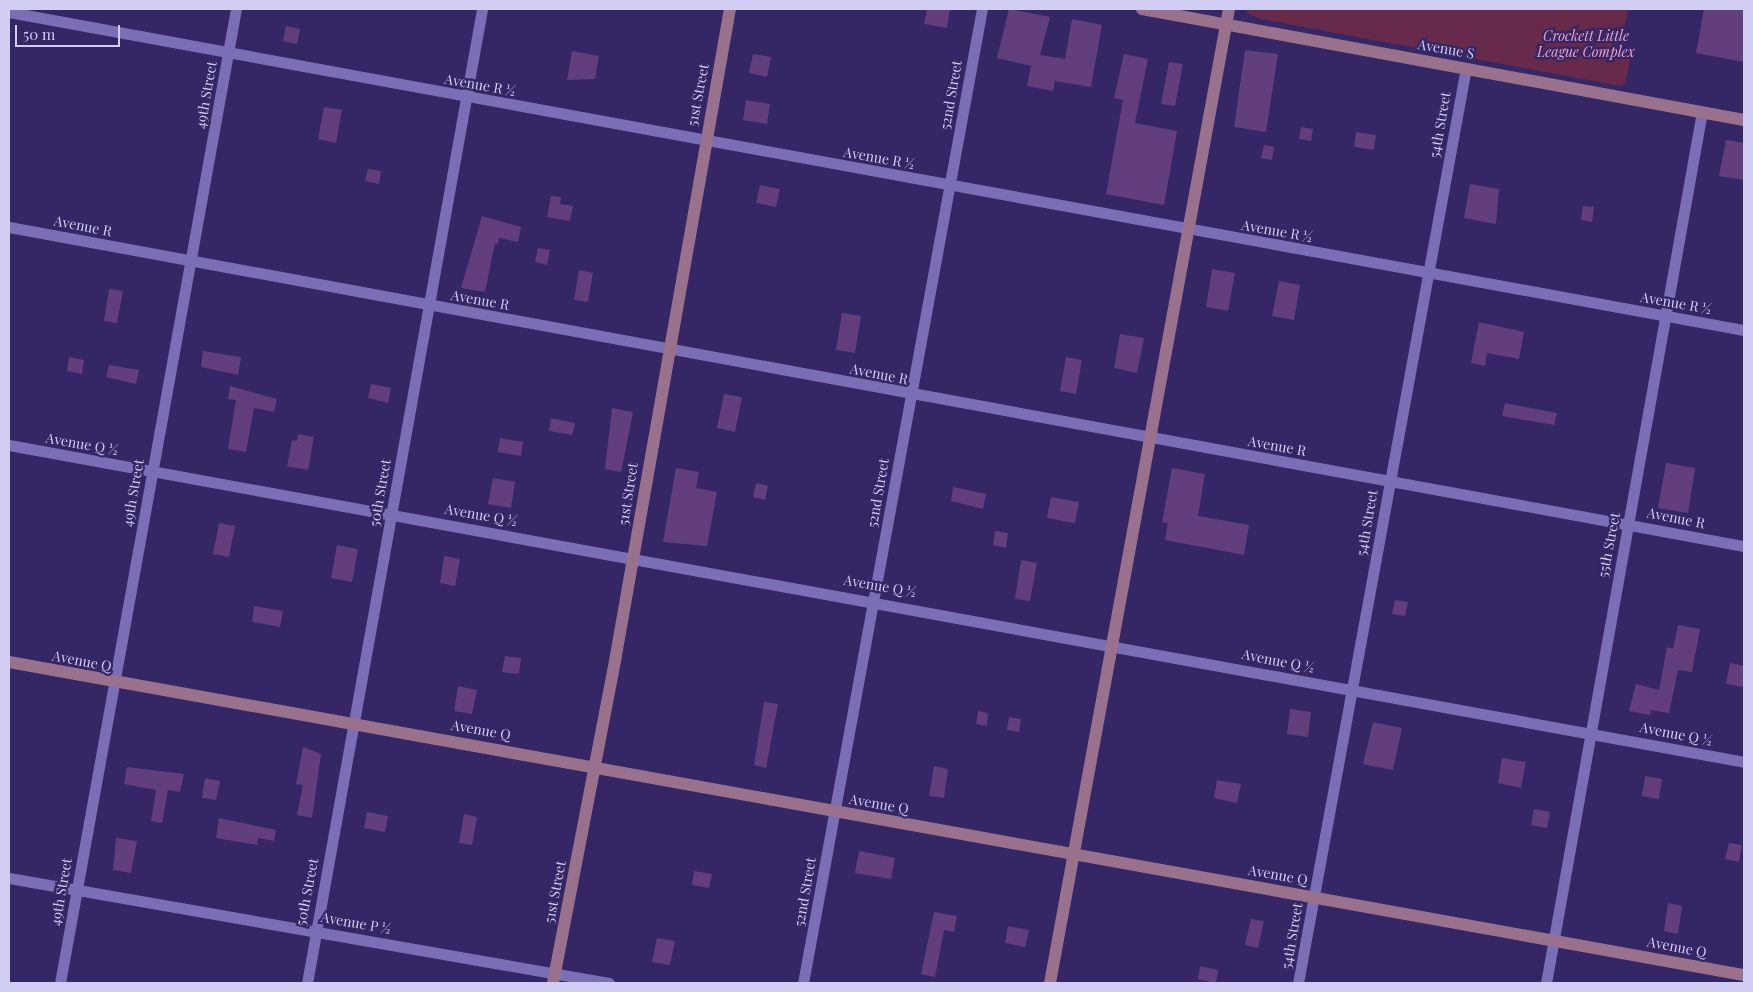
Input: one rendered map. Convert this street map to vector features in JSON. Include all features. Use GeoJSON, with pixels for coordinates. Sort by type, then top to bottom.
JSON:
{"type":"FeatureCollection","features":[{"type":"Feature","properties":{"kind":"street","name":"49th Street"},"geometry":{"type":"LineString","coordinates":[[60,983],[236,9]]}},
{"type":"Feature","properties":{"kind":"street","name":"50th Street"},"geometry":{"type":"LineString","coordinates":[[307,983],[482,9]]}},
{"type":"Feature","properties":{"kind":"street","name":"51st Street"},"geometry":{"type":"LineString","coordinates":[[554,978],[633,558],[704,142],[730,9]]}},
{"type":"Feature","properties":{"kind":"street","name":"52nd Street"},"geometry":{"type":"LineString","coordinates":[[803,983],[982,9]]}},
{"type":"Feature","properties":{"kind":"street","name":"Avenue S"},"geometry":{"type":"LineString","coordinates":[[1142,9],[1744,120]]}},
{"type":"Feature","properties":{"kind":"street"},"geometry":{"type":"LineString","coordinates":[[1050,983],[1229,9]]}},
{"type":"Feature","properties":{"kind":"street","name":"Avenue R ½"},"geometry":{"type":"LineString","coordinates":[[9,12],[949,187],[1744,330]]}},
{"type":"Feature","properties":{"kind":"street","name":"54th Street"},"geometry":{"type":"LineString","coordinates":[[1298,983],[1466,68]]}},
{"type":"Feature","properties":{"kind":"street","name":"55th Street"},"geometry":{"type":"LineString","coordinates":[[1546,983],[1589,732],[1667,317],[1702,112]]}},
{"type":"Feature","properties":{"kind":"street","name":"Avenue R"},"geometry":{"type":"LineString","coordinates":[[9,227],[911,395],[1744,546]]}},
{"type":"Feature","properties":{"kind":"street","name":"Avenue Q ½"},"geometry":{"type":"LineString","coordinates":[[9,445],[874,600],[1744,762]]}},
{"type":"Feature","properties":{"kind":"street","name":"Avenue Q"},"geometry":{"type":"LineString","coordinates":[[9,662],[594,766],[835,812],[1553,939],[1744,976]]}},
{"type":"Feature","properties":{"kind":"street","name":"Avenue P ½"},"geometry":{"type":"LineString","coordinates":[[9,878],[77,888],[315,931],[554,978],[609,983]]}},
{"type":"Feature","properties":{"kind":"green space","name":"Crockett Little League Complex"},"geometry":{"type":"Polygon","coordinates":[[[1246,9],[1628,9],[1620,54],[1631,57],[1625,84],[1620,86],[1261,19],[1248,14],[1246,9]]]}},
{"type":"Feature","properties":{"kind":"building"},"geometry":{"type":"Polygon","coordinates":[[[927,9],[950,9],[947,28],[924,24],[927,9]]]}},
{"type":"Feature","properties":{"kind":"building"},"geometry":{"type":"Polygon","coordinates":[[[1009,9],[1050,17],[1040,55],[1065,59],[1072,19],[1102,25],[1091,87],[1055,81],[1053,91],[1027,86],[1031,66],[997,58],[1009,9]]]}},
{"type":"Feature","properties":{"kind":"building"},"geometry":{"type":"Polygon","coordinates":[[[1704,9],[1744,9],[1744,62],[1696,53],[1704,9]]]}},
{"type":"Feature","properties":{"kind":"building"},"geometry":{"type":"Polygon","coordinates":[[[286,26],[300,29],[297,44],[283,41],[286,26]]]}},
{"type":"Feature","properties":{"kind":"building"},"geometry":{"type":"Polygon","coordinates":[[[1245,50],[1278,54],[1266,132],[1234,127],[1245,50]]]}},
{"type":"Feature","properties":{"kind":"building"},"geometry":{"type":"Polygon","coordinates":[[[572,51],[599,56],[595,79],[567,80],[572,51]]]}},
{"type":"Feature","properties":{"kind":"building"},"geometry":{"type":"Polygon","coordinates":[[[753,54],[771,57],[767,77],[749,73],[753,54]]]}},
{"type":"Feature","properties":{"kind":"building"},"geometry":{"type":"Polygon","coordinates":[[[1124,54],[1148,59],[1135,123],[1177,131],[1164,205],[1106,194],[1123,100],[1114,98],[1124,54]]]}},
{"type":"Feature","properties":{"kind":"building"},"geometry":{"type":"Polygon","coordinates":[[[1169,62],[1183,64],[1175,106],[1161,104],[1169,62]]]}},
{"type":"Feature","properties":{"kind":"building"},"geometry":{"type":"Polygon","coordinates":[[[746,100],[770,104],[767,124],[743,120],[746,100]]]}},
{"type":"Feature","properties":{"kind":"building"},"geometry":{"type":"Polygon","coordinates":[[[324,107],[342,110],[336,143],[318,139],[324,107]]]}},
{"type":"Feature","properties":{"kind":"building"},"geometry":{"type":"Polygon","coordinates":[[[1301,127],[1313,129],[1311,141],[1299,139],[1301,127]]]}},
{"type":"Feature","properties":{"kind":"building"},"geometry":{"type":"Polygon","coordinates":[[[1356,132],[1376,135],[1374,150],[1354,147],[1356,132]]]}},
{"type":"Feature","properties":{"kind":"building"},"geometry":{"type":"Polygon","coordinates":[[[1726,140],[1744,143],[1744,180],[1719,176],[1726,140]]]}},
{"type":"Feature","properties":{"kind":"building"},"geometry":{"type":"Polygon","coordinates":[[[1264,145],[1274,147],[1272,160],[1261,158],[1264,145]]]}},
{"type":"Feature","properties":{"kind":"building"},"geometry":{"type":"Polygon","coordinates":[[[368,169],[381,171],[379,184],[365,181],[368,169]]]}},
{"type":"Feature","properties":{"kind":"building"},"geometry":{"type":"Polygon","coordinates":[[[1470,184],[1499,189],[1496,224],[1464,218],[1470,184]]]}},
{"type":"Feature","properties":{"kind":"building"},"geometry":{"type":"Polygon","coordinates":[[[760,185],[780,189],[776,207],[756,203],[760,185]]]}},
{"type":"Feature","properties":{"kind":"building"},"geometry":{"type":"Polygon","coordinates":[[[551,196],[561,197],[560,204],[573,206],[570,221],[547,217],[551,196]]]}},
{"type":"Feature","properties":{"kind":"building"},"geometry":{"type":"Polygon","coordinates":[[[1583,206],[1594,207],[1592,222],[1581,220],[1583,206]]]}},
{"type":"Feature","properties":{"kind":"building"},"geometry":{"type":"Polygon","coordinates":[[[482,216],[521,227],[518,242],[499,238],[498,244],[495,243],[485,292],[461,288],[482,216]]]}},
{"type":"Feature","properties":{"kind":"building"},"geometry":{"type":"Polygon","coordinates":[[[538,248],[550,250],[547,265],[535,262],[538,248]]]}},
{"type":"Feature","properties":{"kind":"building"},"geometry":{"type":"Polygon","coordinates":[[[1212,269],[1235,273],[1228,311],[1206,307],[1212,269]]]}},
{"type":"Feature","properties":{"kind":"building"},"geometry":{"type":"Polygon","coordinates":[[[579,270],[593,273],[588,302],[574,300],[579,270]]]}},
{"type":"Feature","properties":{"kind":"building"},"geometry":{"type":"Polygon","coordinates":[[[1279,281],[1300,285],[1294,320],[1272,316],[1279,281]]]}},
{"type":"Feature","properties":{"kind":"building"},"geometry":{"type":"Polygon","coordinates":[[[109,289],[123,291],[117,323],[104,321],[109,289]]]}},
{"type":"Feature","properties":{"kind":"building"},"geometry":{"type":"Polygon","coordinates":[[[842,313],[861,316],[855,353],[836,350],[842,313]]]}},
{"type":"Feature","properties":{"kind":"building"},"geometry":{"type":"Polygon","coordinates":[[[1479,322],[1524,332],[1519,359],[1487,353],[1485,366],[1471,363],[1479,322]]]}},
{"type":"Feature","properties":{"kind":"building"},"geometry":{"type":"Polygon","coordinates":[[[1120,334],[1144,338],[1137,373],[1114,368],[1120,334]]]}},
{"type":"Feature","properties":{"kind":"building"},"geometry":{"type":"Polygon","coordinates":[[[203,351],[241,357],[238,375],[201,367],[203,351]]]}},
{"type":"Feature","properties":{"kind":"building"},"geometry":{"type":"Polygon","coordinates":[[[69,357],[84,360],[82,374],[67,371],[69,357]]]}},
{"type":"Feature","properties":{"kind":"building"},"geometry":{"type":"Polygon","coordinates":[[[1066,357],[1082,360],[1076,394],[1060,391],[1066,357]]]}},
{"type":"Feature","properties":{"kind":"building"},"geometry":{"type":"Polygon","coordinates":[[[109,365],[139,370],[136,384],[106,377],[109,365]]]}},
{"type":"Feature","properties":{"kind":"building"},"geometry":{"type":"Polygon","coordinates":[[[371,384],[391,388],[388,403],[368,398],[371,384]]]}},
{"type":"Feature","properties":{"kind":"building"},"geometry":{"type":"Polygon","coordinates":[[[230,386],[277,399],[274,412],[254,408],[246,452],[228,449],[236,400],[228,399],[230,386]]]}},
{"type":"Feature","properties":{"kind":"building"},"geometry":{"type":"Polygon","coordinates":[[[724,394],[742,397],[735,432],[717,428],[724,394]]]}},
{"type":"Feature","properties":{"kind":"building"},"geometry":{"type":"Polygon","coordinates":[[[1505,403],[1557,413],[1554,425],[1502,416],[1505,403]]]}},
{"type":"Feature","properties":{"kind":"building"},"geometry":{"type":"Polygon","coordinates":[[[612,408],[633,412],[621,472],[605,469],[612,408]]]}},
{"type":"Feature","properties":{"kind":"building"},"geometry":{"type":"Polygon","coordinates":[[[551,418],[575,423],[572,435],[549,431],[551,418]]]}},
{"type":"Feature","properties":{"kind":"building"},"geometry":{"type":"Polygon","coordinates":[[[298,434],[314,437],[308,470],[287,466],[292,440],[297,441],[298,434]]]}},
{"type":"Feature","properties":{"kind":"building"},"geometry":{"type":"Polygon","coordinates":[[[500,438],[523,442],[521,456],[498,452],[500,438]]]}},
{"type":"Feature","properties":{"kind":"building"},"geometry":{"type":"Polygon","coordinates":[[[1666,463],[1695,468],[1688,513],[1658,508],[1666,463]]]}},
{"type":"Feature","properties":{"kind":"building"},"geometry":{"type":"Polygon","coordinates":[[[676,468],[699,472],[696,488],[717,492],[707,546],[663,542],[676,468]]]}},
{"type":"Feature","properties":{"kind":"building"},"geometry":{"type":"Polygon","coordinates":[[[1172,468],[1205,474],[1198,516],[1249,525],[1244,555],[1165,540],[1168,523],[1162,522],[1172,468]]]}},
{"type":"Feature","properties":{"kind":"building"},"geometry":{"type":"Polygon","coordinates":[[[493,478],[515,482],[511,508],[488,504],[493,478]]]}},
{"type":"Feature","properties":{"kind":"building"},"geometry":{"type":"Polygon","coordinates":[[[756,483],[768,486],[765,500],[753,497],[756,483]]]}},
{"type":"Feature","properties":{"kind":"building"},"geometry":{"type":"Polygon","coordinates":[[[953,487],[986,494],[983,509],[951,501],[953,487]]]}},
{"type":"Feature","properties":{"kind":"building"},"geometry":{"type":"Polygon","coordinates":[[[1051,497],[1079,502],[1075,523],[1047,518],[1051,497]]]}},
{"type":"Feature","properties":{"kind":"building"},"geometry":{"type":"Polygon","coordinates":[[[219,523],[235,526],[229,557],[213,554],[219,523]]]}},
{"type":"Feature","properties":{"kind":"building"},"geometry":{"type":"Polygon","coordinates":[[[995,531],[1008,533],[1006,548],[993,545],[995,531]]]}},
{"type":"Feature","properties":{"kind":"building"},"geometry":{"type":"Polygon","coordinates":[[[337,545],[358,549],[352,582],[331,578],[337,545]]]}},
{"type":"Feature","properties":{"kind":"building"},"geometry":{"type":"Polygon","coordinates":[[[444,556],[460,559],[455,586],[440,583],[444,556]]]}},
{"type":"Feature","properties":{"kind":"building"},"geometry":{"type":"Polygon","coordinates":[[[1021,560],[1037,563],[1030,601],[1015,599],[1021,560]]]}},
{"type":"Feature","properties":{"kind":"building"},"geometry":{"type":"Polygon","coordinates":[[[1395,600],[1408,602],[1405,616],[1392,614],[1395,600]]]}},
{"type":"Feature","properties":{"kind":"building"},"geometry":{"type":"Polygon","coordinates":[[[254,606],[283,611],[280,627],[252,622],[254,606]]]}},
{"type":"Feature","properties":{"kind":"building"},"geometry":{"type":"Polygon","coordinates":[[[1678,625],[1700,629],[1692,672],[1678,670],[1669,713],[1651,710],[1650,715],[1629,711],[1636,684],[1659,690],[1667,647],[1673,649],[1678,625]]]}},
{"type":"Feature","properties":{"kind":"building"},"geometry":{"type":"Polygon","coordinates":[[[505,656],[521,658],[519,674],[502,672],[505,656]]]}},
{"type":"Feature","properties":{"kind":"building"},"geometry":{"type":"Polygon","coordinates":[[[1730,663],[1744,666],[1743,687],[1726,684],[1730,663]]]}},
{"type":"Feature","properties":{"kind":"building"},"geometry":{"type":"Polygon","coordinates":[[[458,686],[477,690],[472,714],[454,711],[458,686]]]}},
{"type":"Feature","properties":{"kind":"building"},"geometry":{"type":"Polygon","coordinates":[[[764,702],[778,704],[766,768],[754,765],[764,702]]]}},
{"type":"Feature","properties":{"kind":"building"},"geometry":{"type":"Polygon","coordinates":[[[1290,709],[1311,712],[1308,737],[1287,734],[1290,709]]]}},
{"type":"Feature","properties":{"kind":"building"},"geometry":{"type":"Polygon","coordinates":[[[978,711],[988,713],[987,726],[976,724],[978,711]]]}},
{"type":"Feature","properties":{"kind":"building"},"geometry":{"type":"Polygon","coordinates":[[[1009,717],[1021,719],[1019,732],[1007,730],[1009,717]]]}},
{"type":"Feature","properties":{"kind":"building"},"geometry":{"type":"Polygon","coordinates":[[[1373,722],[1402,728],[1393,770],[1363,764],[1373,722]]]}},
{"type":"Feature","properties":{"kind":"building"},"geometry":{"type":"Polygon","coordinates":[[[303,747],[321,754],[312,818],[297,815],[303,785],[296,784],[303,747]]]}},
{"type":"Feature","properties":{"kind":"building"},"geometry":{"type":"Polygon","coordinates":[[[1502,758],[1526,762],[1521,788],[1498,783],[1502,758]]]}},
{"type":"Feature","properties":{"kind":"building"},"geometry":{"type":"Polygon","coordinates":[[[934,766],[948,769],[944,798],[929,796],[934,766]]]}},
{"type":"Feature","properties":{"kind":"building"},"geometry":{"type":"Polygon","coordinates":[[[127,767],[184,774],[180,792],[168,790],[162,823],[151,821],[156,790],[124,784],[127,767]]]}},
{"type":"Feature","properties":{"kind":"building"},"geometry":{"type":"Polygon","coordinates":[[[1645,776],[1662,779],[1659,799],[1642,796],[1645,776]]]}},
{"type":"Feature","properties":{"kind":"building"},"geometry":{"type":"Polygon","coordinates":[[[205,778],[220,781],[216,800],[202,798],[205,778]]]}},
{"type":"Feature","properties":{"kind":"building"},"geometry":{"type":"Polygon","coordinates":[[[1217,780],[1241,784],[1237,803],[1214,798],[1217,780]]]}},
{"type":"Feature","properties":{"kind":"building"},"geometry":{"type":"Polygon","coordinates":[[[1534,809],[1550,812],[1547,828],[1531,825],[1534,809]]]}},
{"type":"Feature","properties":{"kind":"building"},"geometry":{"type":"Polygon","coordinates":[[[367,812],[388,816],[385,832],[364,828],[367,812]]]}},
{"type":"Feature","properties":{"kind":"building"},"geometry":{"type":"Polygon","coordinates":[[[464,814],[477,817],[472,845],[459,843],[464,814]]]}},
{"type":"Feature","properties":{"kind":"building"},"geometry":{"type":"Polygon","coordinates":[[[219,818],[276,830],[274,841],[258,838],[257,845],[216,838],[219,818]]]}},
{"type":"Feature","properties":{"kind":"building"},"geometry":{"type":"Polygon","coordinates":[[[116,838],[137,841],[131,873],[113,870],[116,838]]]}},
{"type":"Feature","properties":{"kind":"building"},"geometry":{"type":"Polygon","coordinates":[[[1729,843],[1742,845],[1739,862],[1725,859],[1729,843]]]}},
{"type":"Feature","properties":{"kind":"building"},"geometry":{"type":"Polygon","coordinates":[[[859,851],[895,858],[891,879],[855,873],[859,851]]]}},
{"type":"Feature","properties":{"kind":"building"},"geometry":{"type":"Polygon","coordinates":[[[694,871],[712,874],[709,888],[692,885],[694,871]]]}},
{"type":"Feature","properties":{"kind":"building"},"geometry":{"type":"Polygon","coordinates":[[[1668,903],[1682,906],[1678,934],[1664,931],[1668,903]]]}},
{"type":"Feature","properties":{"kind":"building"},"geometry":{"type":"Polygon","coordinates":[[[934,912],[957,916],[954,932],[944,930],[935,977],[921,974],[934,912]]]}},
{"type":"Feature","properties":{"kind":"building"},"geometry":{"type":"Polygon","coordinates":[[[1251,919],[1264,921],[1258,948],[1245,945],[1251,919]]]}},
{"type":"Feature","properties":{"kind":"building"},"geometry":{"type":"Polygon","coordinates":[[[1008,926],[1029,930],[1025,947],[1005,943],[1008,926]]]}},
{"type":"Feature","properties":{"kind":"building"},"geometry":{"type":"Polygon","coordinates":[[[657,938],[675,941],[670,965],[652,962],[657,938]]]}},
{"type":"Feature","properties":{"kind":"building"},"geometry":{"type":"Polygon","coordinates":[[[1200,966],[1218,970],[1216,983],[1198,979],[1200,966]]]}}]}
